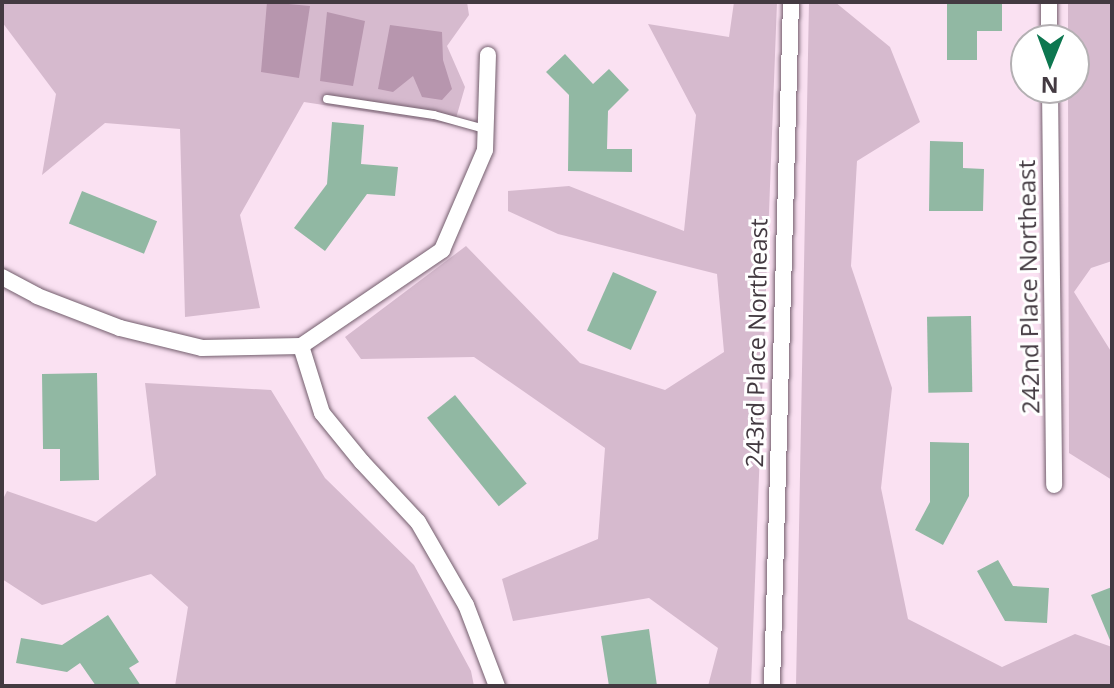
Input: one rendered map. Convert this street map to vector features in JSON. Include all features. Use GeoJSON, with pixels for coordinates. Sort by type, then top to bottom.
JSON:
{"type":"FeatureCollection","features":[{"type":"Feature","properties":{"kind":"street","name":"243rd Place Northeast"},"geometry":{"type":"LineString","coordinates":[[772,686],[791,2]]}},
{"type":"Feature","properties":{"kind":"street"},"geometry":{"type":"LineString","coordinates":[[1049,2],[1049,24]]}},
{"type":"Feature","properties":{"kind":"street"},"geometry":{"type":"LineString","coordinates":[[3,280],[120,328],[202,348],[301,346],[442,250],[485,150],[488,55]]}},
{"type":"Feature","properties":{"kind":"street","name":"242nd Place Northeast"},"geometry":{"type":"LineString","coordinates":[[1050,104],[1054,485]]}},
{"type":"Feature","properties":{"kind":"street"},"geometry":{"type":"LineString","coordinates":[[301,346],[322,413],[418,522],[466,605],[497,686]]}},
{"type":"Feature","properties":{"kind":"lane"},"geometry":{"type":"LineString","coordinates":[[327,99],[434,115],[486,129]]}},
{"type":"Feature","properties":{"kind":"shaded area"},"geometry":{"type":"Polygon","coordinates":[[[2,2],[467,2],[469,15],[447,46],[465,87],[454,125],[304,102],[240,215],[260,308],[185,317],[180,129],[105,123],[42,175],[56,94],[2,22],[2,2]]]}},
{"type":"Feature","properties":{"kind":"shaded area"},"geometry":{"type":"Polygon","coordinates":[[[267,2],[310,6],[299,78],[261,72],[267,2]]]}},
{"type":"Feature","properties":{"kind":"shaded area"},"geometry":{"type":"Polygon","coordinates":[[[734,2],[777,2],[751,686],[708,686],[718,648],[649,598],[513,621],[502,579],[598,539],[605,448],[474,357],[361,359],[345,337],[466,246],[580,363],[665,390],[724,352],[717,274],[558,234],[508,211],[508,191],[569,186],[684,231],[696,115],[648,24],[729,37],[734,2]]]}},
{"type":"Feature","properties":{"kind":"shaded area"},"geometry":{"type":"Polygon","coordinates":[[[809,2],[835,2],[890,47],[920,122],[857,161],[851,266],[892,388],[881,488],[908,619],[1002,667],[1075,634],[1112,647],[1112,686],[796,686],[809,2]]]}},
{"type":"Feature","properties":{"kind":"shaded area"},"geometry":{"type":"Polygon","coordinates":[[[1068,2],[1112,2],[1112,261],[1091,268],[1074,292],[1112,353],[1112,480],[1069,453],[1068,104],[1090,104],[1090,24],[1068,24],[1068,2]]]}},
{"type":"Feature","properties":{"kind":"shaded area"},"geometry":{"type":"Polygon","coordinates":[[[327,12],[365,21],[353,86],[320,81],[327,12]]]}},
{"type":"Feature","properties":{"kind":"shaded area"},"geometry":{"type":"Polygon","coordinates":[[[390,25],[442,32],[443,60],[452,89],[442,100],[422,97],[413,76],[393,92],[378,89],[390,25]]]}},
{"type":"Feature","properties":{"kind":"shaded area"},"geometry":{"type":"Polygon","coordinates":[[[145,383],[271,390],[325,478],[414,565],[471,671],[474,686],[175,686],[188,607],[151,574],[42,605],[2,579],[2,501],[7,491],[96,522],[156,475],[145,383]]]}},
{"type":"Feature","properties":{"kind":"building"},"geometry":{"type":"Polygon","coordinates":[[[947,2],[1002,2],[1002,31],[977,31],[977,60],[947,60],[947,2]]]}},
{"type":"Feature","properties":{"kind":"building"},"geometry":{"type":"Polygon","coordinates":[[[565,54],[593,84],[609,69],[629,90],[608,111],[607,149],[632,149],[632,172],[568,171],[569,95],[546,72],[565,54]]]}},
{"type":"Feature","properties":{"kind":"building"},"geometry":{"type":"Polygon","coordinates":[[[332,122],[364,125],[361,164],[398,167],[395,196],[367,194],[325,251],[294,228],[327,184],[332,122]]]}},
{"type":"Feature","properties":{"kind":"building"},"geometry":{"type":"Polygon","coordinates":[[[930,141],[963,142],[963,168],[984,169],[983,211],[929,211],[930,141]]]}},
{"type":"Feature","properties":{"kind":"building"},"geometry":{"type":"Polygon","coordinates":[[[82,191],[157,221],[144,254],[69,223],[82,191]]]}},
{"type":"Feature","properties":{"kind":"building"},"geometry":{"type":"Polygon","coordinates":[[[613,272],[657,292],[631,350],[587,330],[613,272]]]}},
{"type":"Feature","properties":{"kind":"building"},"geometry":{"type":"Polygon","coordinates":[[[971,316],[972,392],[928,393],[927,317],[971,316]]]}},
{"type":"Feature","properties":{"kind":"building"},"geometry":{"type":"Polygon","coordinates":[[[97,373],[99,480],[60,481],[60,449],[43,449],[42,374],[97,373]]]}},
{"type":"Feature","properties":{"kind":"building"},"geometry":{"type":"Polygon","coordinates":[[[455,395],[527,484],[499,506],[427,418],[455,395]]]}},
{"type":"Feature","properties":{"kind":"building"},"geometry":{"type":"Polygon","coordinates":[[[930,442],[969,443],[969,496],[943,545],[915,530],[930,502],[930,442]]]}},
{"type":"Feature","properties":{"kind":"building"},"geometry":{"type":"Polygon","coordinates":[[[998,560],[1013,586],[1049,588],[1047,623],[1005,621],[977,571],[998,560]]]}},
{"type":"Feature","properties":{"kind":"building"},"geometry":{"type":"Polygon","coordinates":[[[1112,587],[1112,645],[1091,595],[1112,587]]]}},
{"type":"Feature","properties":{"kind":"building"},"geometry":{"type":"Polygon","coordinates":[[[108,615],[139,662],[129,668],[141,686],[96,686],[80,663],[67,672],[16,663],[21,638],[62,645],[108,615]]]}},
{"type":"Feature","properties":{"kind":"building"},"geometry":{"type":"Polygon","coordinates":[[[649,629],[657,686],[609,686],[601,636],[649,629]]]}}]}
